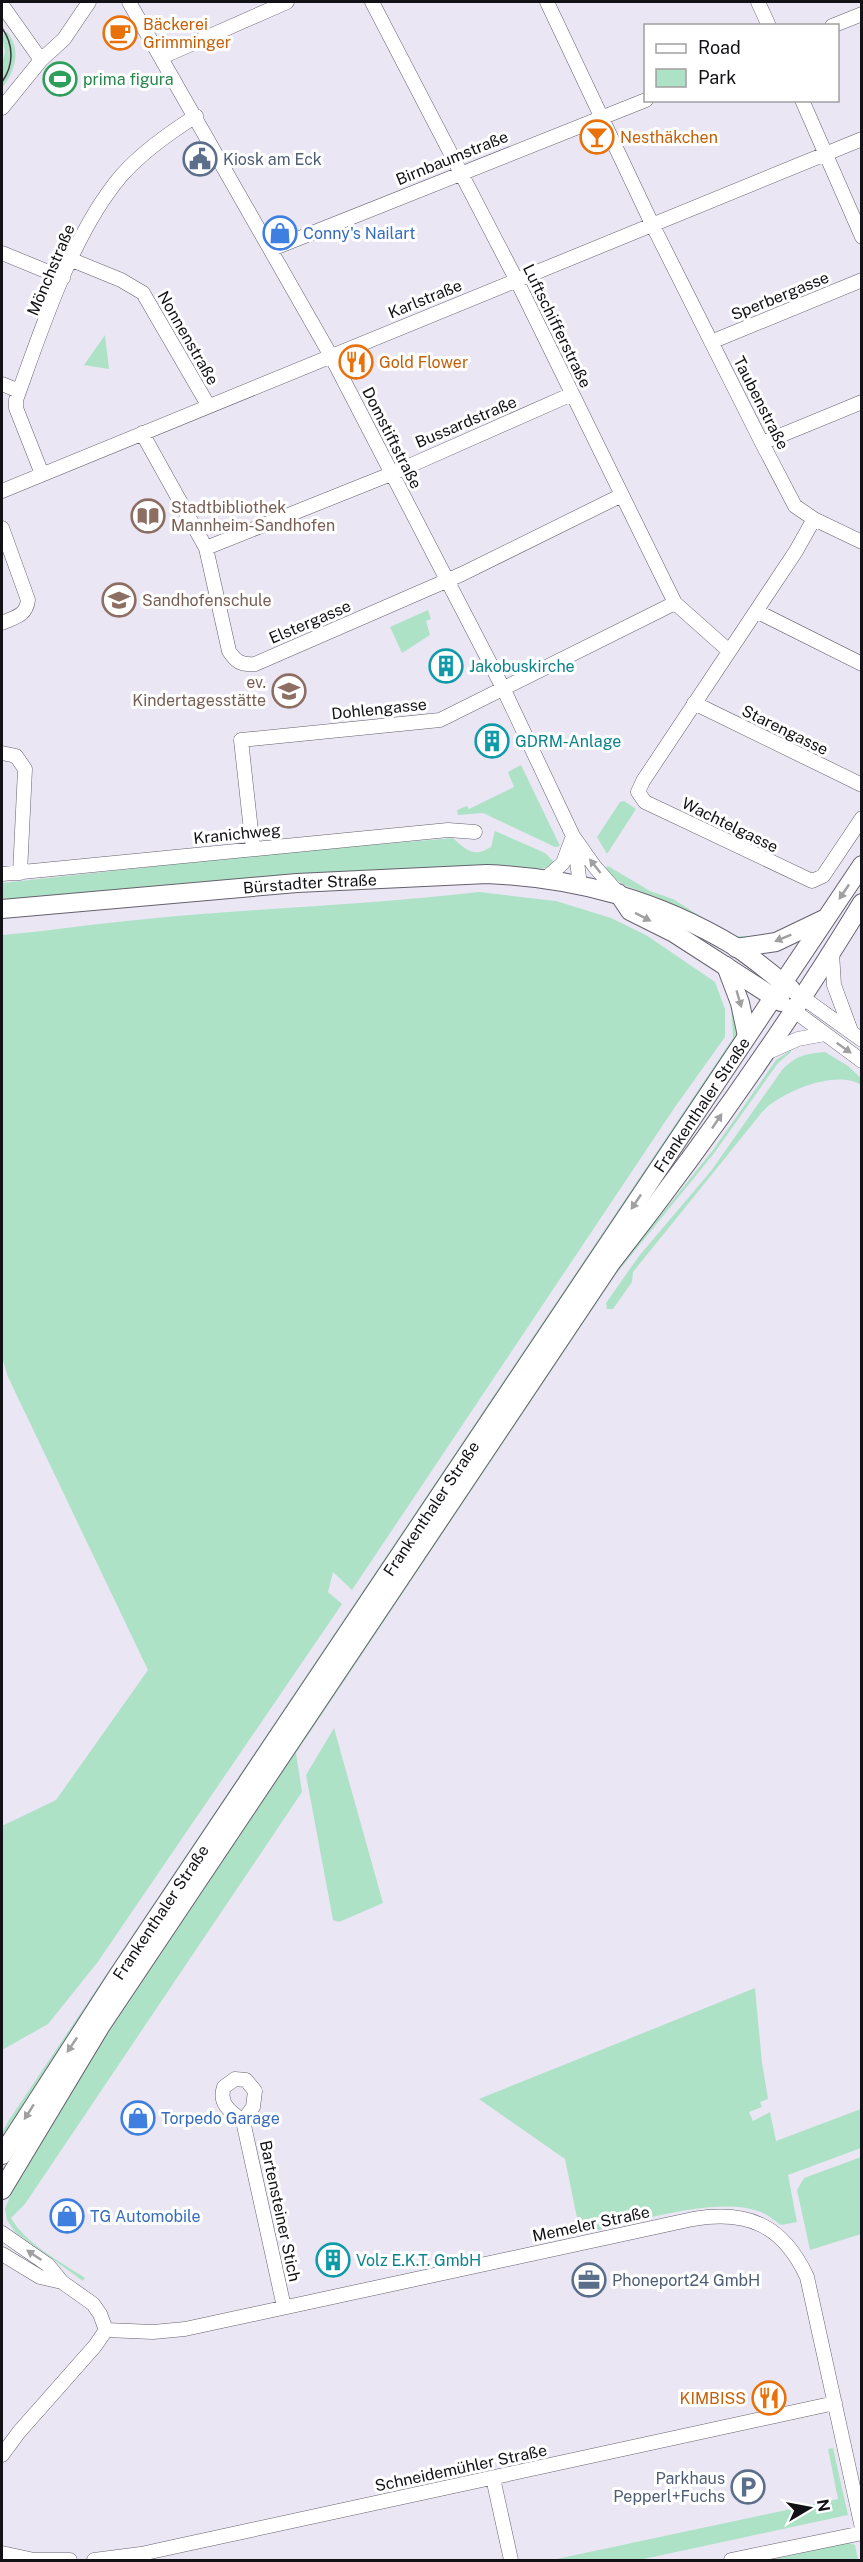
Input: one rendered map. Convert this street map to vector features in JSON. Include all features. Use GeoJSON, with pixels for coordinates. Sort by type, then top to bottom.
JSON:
{"type":"FeatureCollection","features":[{"type":"Feature","properties":{"kind":"main road","name":"Frankenthaler Straße"},"geometry":{"type":"LineString","coordinates":[[2,2155],[105,1996],[861,865]]}},
{"type":"Feature","properties":{"kind":"main road","name":"Bürstadter Straße"},"geometry":{"type":"LineString","coordinates":[[2,909],[297,883],[487,874],[545,879],[618,893],[680,916],[768,969],[778,990]]}},
{"type":"Feature","properties":{"kind":"main road"},"geometry":{"type":"LineString","coordinates":[[618,893],[630,911],[674,933],[725,964],[778,990],[798,1004]]}},
{"type":"Feature","properties":{"kind":"main road","name":"Frankenthaler Straße"},"geometry":{"type":"LineString","coordinates":[[2,2190],[100,2027],[610,1263],[683,1170],[798,1004],[861,903]]}},
{"type":"Feature","properties":{"kind":"main road"},"geometry":{"type":"LineString","coordinates":[[736,948],[776,942],[826,918]]}},
{"type":"Feature","properties":{"kind":"main road"},"geometry":{"type":"LineString","coordinates":[[725,964],[740,1003],[747,1036]]}},
{"type":"Feature","properties":{"kind":"street"},"geometry":{"type":"LineString","coordinates":[[2,108],[41,60],[64,39],[89,2]]}},
{"type":"Feature","properties":{"kind":"street","name":"Domstiftstraße"},"geometry":{"type":"LineString","coordinates":[[129,2],[331,356],[503,688],[573,836]]}},
{"type":"Feature","properties":{"kind":"street"},"geometry":{"type":"LineString","coordinates":[[162,57],[287,2]]}},
{"type":"Feature","properties":{"kind":"street","name":"Luftschifferstraße"},"geometry":{"type":"LineString","coordinates":[[372,2],[516,279],[675,603],[729,651]]}},
{"type":"Feature","properties":{"kind":"street","name":"Taubenstraße"},"geometry":{"type":"LineString","coordinates":[[547,2],[652,224],[795,506],[814,519],[861,542]]}},
{"type":"Feature","properties":{"kind":"street"},"geometry":{"type":"LineString","coordinates":[[758,2],[768,24]]}},
{"type":"Feature","properties":{"kind":"street"},"geometry":{"type":"LineString","coordinates":[[2,5],[41,60]]}},
{"type":"Feature","properties":{"kind":"street"},"geometry":{"type":"LineString","coordinates":[[837,24],[861,14]]}},
{"type":"Feature","properties":{"kind":"street","name":"Birnbaumstraße"},"geometry":{"type":"LineString","coordinates":[[272,249],[644,100]]}},
{"type":"Feature","properties":{"kind":"street"},"geometry":{"type":"LineString","coordinates":[[803,102],[861,237]]}},
{"type":"Feature","properties":{"kind":"street","name":"Mönchstraße"},"geometry":{"type":"LineString","coordinates":[[42,474],[16,408],[19,391],[63,278],[104,198],[122,175],[145,153],[196,116]]}},
{"type":"Feature","properties":{"kind":"street","name":"Karlstraße"},"geometry":{"type":"LineString","coordinates":[[2,491],[861,139]]}},
{"type":"Feature","properties":{"kind":"street"},"geometry":{"type":"LineString","coordinates":[[2,253],[63,278]]}},
{"type":"Feature","properties":{"kind":"street","name":"Nonnenstraße"},"geometry":{"type":"LineString","coordinates":[[72,260],[121,280],[143,293],[208,405]]}},
{"type":"Feature","properties":{"kind":"street","name":"Sperbergasse"},"geometry":{"type":"LineString","coordinates":[[711,342],[861,280]]}},
{"type":"Feature","properties":{"kind":"street"},"geometry":{"type":"LineString","coordinates":[[2,384],[19,391]]}},
{"type":"Feature","properties":{"kind":"street","name":"Bussardstraße"},"geometry":{"type":"LineString","coordinates":[[206,548],[391,474],[572,394]]}},
{"type":"Feature","properties":{"kind":"street"},"geometry":{"type":"LineString","coordinates":[[762,443],[861,402]]}},
{"type":"Feature","properties":{"kind":"street","name":"Elstergasse"},"geometry":{"type":"LineString","coordinates":[[142,433],[206,548],[229,651],[235,661],[244,665],[255,664],[447,580],[622,495]]}},
{"type":"Feature","properties":{"kind":"street"},"geometry":{"type":"LineString","coordinates":[[694,704],[796,551],[814,519]]}},
{"type":"Feature","properties":{"kind":"street"},"geometry":{"type":"LineString","coordinates":[[2,528],[28,600],[27,608],[22,614],[2,623]]}},
{"type":"Feature","properties":{"kind":"street","name":"Dohlengasse"},"geometry":{"type":"LineString","coordinates":[[253,849],[241,740],[440,720],[675,603]]}},
{"type":"Feature","properties":{"kind":"street"},"geometry":{"type":"LineString","coordinates":[[756,611],[861,664]]}},
{"type":"Feature","properties":{"kind":"street","name":"Starengasse"},"geometry":{"type":"LineString","coordinates":[[694,704],[861,785]]}},
{"type":"Feature","properties":{"kind":"street","name":"Wachtelgasse"},"geometry":{"type":"LineString","coordinates":[[694,704],[643,781],[638,792],[645,802],[812,881],[823,876],[861,818]]}},
{"type":"Feature","properties":{"kind":"street"},"geometry":{"type":"LineString","coordinates":[[2,753],[16,756],[25,769],[20,873]]}},
{"type":"Feature","properties":{"kind":"street","name":"Kranichweg"},"geometry":{"type":"LineString","coordinates":[[2,874],[448,830],[475,832]]}},
{"type":"Feature","properties":{"kind":"street"},"geometry":{"type":"LineString","coordinates":[[545,879],[563,862],[573,836]]}},
{"type":"Feature","properties":{"kind":"street"},"geometry":{"type":"LineString","coordinates":[[573,836],[580,885]]}},
{"type":"Feature","properties":{"kind":"street"},"geometry":{"type":"LineString","coordinates":[[573,836],[595,867],[618,893]]}},
{"type":"Feature","properties":{"kind":"street"},"geometry":{"type":"LineString","coordinates":[[832,952],[834,985],[856,1036]]}},
{"type":"Feature","properties":{"kind":"street"},"geometry":{"type":"LineString","coordinates":[[798,1004],[856,1036]]}},
{"type":"Feature","properties":{"kind":"street"},"geometry":{"type":"LineString","coordinates":[[798,1004],[825,1035],[861,1060]]}},
{"type":"Feature","properties":{"kind":"street"},"geometry":{"type":"LineString","coordinates":[[762,1054],[798,1039],[825,1035]]}},
{"type":"Feature","properties":{"kind":"street","name":"Bartensteiner Stich"},"geometry":{"type":"LineString","coordinates":[[243,2121],[284,2307]]}},
{"type":"Feature","properties":{"kind":"street","name":"Memeler Straße"},"geometry":{"type":"LineString","coordinates":[[106,2330],[153,2332],[185,2330],[693,2219],[718,2215],[739,2217],[757,2223],[775,2233],[800,2262],[811,2292],[861,2528]]}},
{"type":"Feature","properties":{"kind":"street"},"geometry":{"type":"LineString","coordinates":[[2,2234],[48,2265],[62,2282],[93,2304],[106,2330],[2,2455]]}},
{"type":"Feature","properties":{"kind":"street"},"geometry":{"type":"LineString","coordinates":[[2,2255],[40,2277],[62,2282]]}},
{"type":"Feature","properties":{"kind":"street","name":"Schneidemühler Straße"},"geometry":{"type":"LineString","coordinates":[[94,2560],[141,2554],[835,2403]]}},
{"type":"Feature","properties":{"kind":"street"},"geometry":{"type":"LineString","coordinates":[[493,2478],[511,2560]]}},
{"type":"Feature","properties":{"kind":"street"},"geometry":{"type":"LineString","coordinates":[[730,2560],[861,2533]]}},
{"type":"Feature","properties":{"kind":"street"},"geometry":{"type":"LineString","coordinates":[[2,2553],[34,2560],[70,2560]]}},
{"type":"Feature","properties":{"kind":"green space"},"geometry":{"type":"Polygon","coordinates":[[[7,32],[14,46],[15,60],[7,82],[2,88],[2,64],[5,52],[2,35],[7,32]]]}},
{"type":"Feature","properties":{"kind":"green space"},"geometry":{"type":"Polygon","coordinates":[[[105,335],[109,369],[84,365],[105,335]]]}},
{"type":"Feature","properties":{"kind":"green space"},"geometry":{"type":"Polygon","coordinates":[[[428,610],[431,619],[426,621],[430,635],[402,653],[390,627],[428,610]]]}},
{"type":"Feature","properties":{"kind":"green space"},"geometry":{"type":"Polygon","coordinates":[[[521,765],[560,846],[555,847],[483,813],[458,815],[457,810],[467,806],[469,809],[514,787],[508,772],[521,765]]]}},
{"type":"Feature","properties":{"kind":"green space"},"geometry":{"type":"Polygon","coordinates":[[[624,801],[636,809],[607,854],[597,837],[620,802],[624,801]]]}},
{"type":"Feature","properties":{"kind":"green space"},"geometry":{"type":"Polygon","coordinates":[[[495,831],[545,853],[555,863],[549,868],[2,902],[2,883],[268,854],[453,838],[466,849],[480,852],[491,847],[495,831]]]}},
{"type":"Feature","properties":{"kind":"green space"},"geometry":{"type":"Polygon","coordinates":[[[608,866],[650,891],[673,899],[732,936],[762,936],[741,941],[658,898],[624,885],[603,870],[608,866]]]}},
{"type":"Feature","properties":{"kind":"green space"},"geometry":{"type":"Polygon","coordinates":[[[479,892],[556,901],[611,918],[646,935],[715,982],[725,1009],[725,1037],[675,1107],[352,1590],[333,1572],[328,1592],[342,1604],[97,1963],[48,2024],[2,2050],[2,1826],[56,1800],[148,1670],[8,1377],[2,1357],[2,935],[188,915],[479,892]]]}},
{"type":"Feature","properties":{"kind":"green space"},"geometry":{"type":"Polygon","coordinates":[[[734,1005],[738,1023],[737,1040],[2,2141],[2,2133],[9,2120],[733,1038],[731,1006],[734,1005]]]}},
{"type":"Feature","properties":{"kind":"green space"},"geometry":{"type":"Polygon","coordinates":[[[791,1050],[778,1063],[715,1152],[616,1274],[296,1753],[302,1792],[25,2204],[11,2218],[35,2244],[85,2278],[83,2281],[15,2232],[7,2220],[5,2209],[15,2184],[106,2032],[606,1283],[713,1150],[776,1060],[791,1050]]]}},
{"type":"Feature","properties":{"kind":"green space"},"geometry":{"type":"Polygon","coordinates":[[[825,1052],[848,1066],[861,1078],[861,1085],[850,1081],[824,1081],[796,1090],[763,1111],[633,1272],[632,1282],[613,1309],[607,1309],[606,1303],[639,1256],[711,1171],[782,1070],[802,1056],[825,1052]]]}},
{"type":"Feature","properties":{"kind":"green space"},"geometry":{"type":"Polygon","coordinates":[[[334,1728],[383,1903],[339,1922],[333,1920],[306,1775],[334,1728]]]}},
{"type":"Feature","properties":{"kind":"green space"},"geometry":{"type":"Polygon","coordinates":[[[755,1988],[768,2099],[760,2102],[762,2107],[749,2112],[753,2121],[770,2112],[776,2141],[861,2109],[861,2148],[788,2175],[797,2222],[781,2225],[758,2211],[740,2207],[719,2207],[673,2213],[586,2233],[584,2222],[578,2223],[565,2159],[479,2099],[755,1988]]]}},
{"type":"Feature","properties":{"kind":"green space"},"geometry":{"type":"Polygon","coordinates":[[[861,2157],[861,2234],[810,2250],[797,2190],[804,2178],[861,2157]]]}},
{"type":"Feature","properties":{"kind":"green space"},"geometry":{"type":"Polygon","coordinates":[[[833,2448],[848,2515],[639,2560],[552,2560],[838,2499],[828,2449],[833,2448]]]}},
{"type":"Feature","properties":{"kind":"green space"},"geometry":{"type":"Polygon","coordinates":[[[849,2543],[855,2545],[858,2560],[769,2560],[849,2543]]]}},
{"type":"Feature","properties":{"kind":"tram line"},"geometry":{"type":"LineString","coordinates":[[2,28],[9,41],[11,55],[9,69],[2,82]]}},
{"type":"Feature","properties":{"kind":"place","name":"Bäckerei Grimminger"},"geometry":{"type":"Point","coordinates":[120,33]}},
{"type":"Feature","properties":{"kind":"place","name":"prima figura"},"geometry":{"type":"Point","coordinates":[60,79]}},
{"type":"Feature","properties":{"kind":"place","name":"Nesthäkchen"},"geometry":{"type":"Point","coordinates":[597,137]}},
{"type":"Feature","properties":{"kind":"place","name":"Kiosk am Eck"},"geometry":{"type":"Point","coordinates":[200,159]}},
{"type":"Feature","properties":{"kind":"place","name":"Conny's Nailart"},"geometry":{"type":"Point","coordinates":[280,233]}},
{"type":"Feature","properties":{"kind":"place","name":"Gold Flower"},"geometry":{"type":"Point","coordinates":[356,362]}},
{"type":"Feature","properties":{"kind":"place","name":"Stadtbibliothek Mannheim-Sandhofen"},"geometry":{"type":"Point","coordinates":[148,516]}},
{"type":"Feature","properties":{"kind":"place","name":"Sandhofenschule"},"geometry":{"type":"Point","coordinates":[119,600]}},
{"type":"Feature","properties":{"kind":"place","name":"Jakobuskirche"},"geometry":{"type":"Point","coordinates":[446,666]}},
{"type":"Feature","properties":{"kind":"place","name":"ev. Kindertagesstätte"},"geometry":{"type":"Point","coordinates":[289,691]}},
{"type":"Feature","properties":{"kind":"place","name":"GDRM-Anlage"},"geometry":{"type":"Point","coordinates":[492,741]}},
{"type":"Feature","properties":{"kind":"place","name":"Torpedo Garage"},"geometry":{"type":"Point","coordinates":[138,2118]}},
{"type":"Feature","properties":{"kind":"place","name":"TG Automobile"},"geometry":{"type":"Point","coordinates":[67,2216]}},
{"type":"Feature","properties":{"kind":"place","name":"Volz E.K.T. GmbH"},"geometry":{"type":"Point","coordinates":[333,2260]}},
{"type":"Feature","properties":{"kind":"place","name":"Phoneport24 GmbH"},"geometry":{"type":"Point","coordinates":[589,2280]}},
{"type":"Feature","properties":{"kind":"place","name":"KIMBISS"},"geometry":{"type":"Point","coordinates":[769,2398]}},
{"type":"Feature","properties":{"kind":"place","name":"Parkhaus Pepperl+Fuchs"},"geometry":{"type":"Point","coordinates":[748,2487]}}]}
